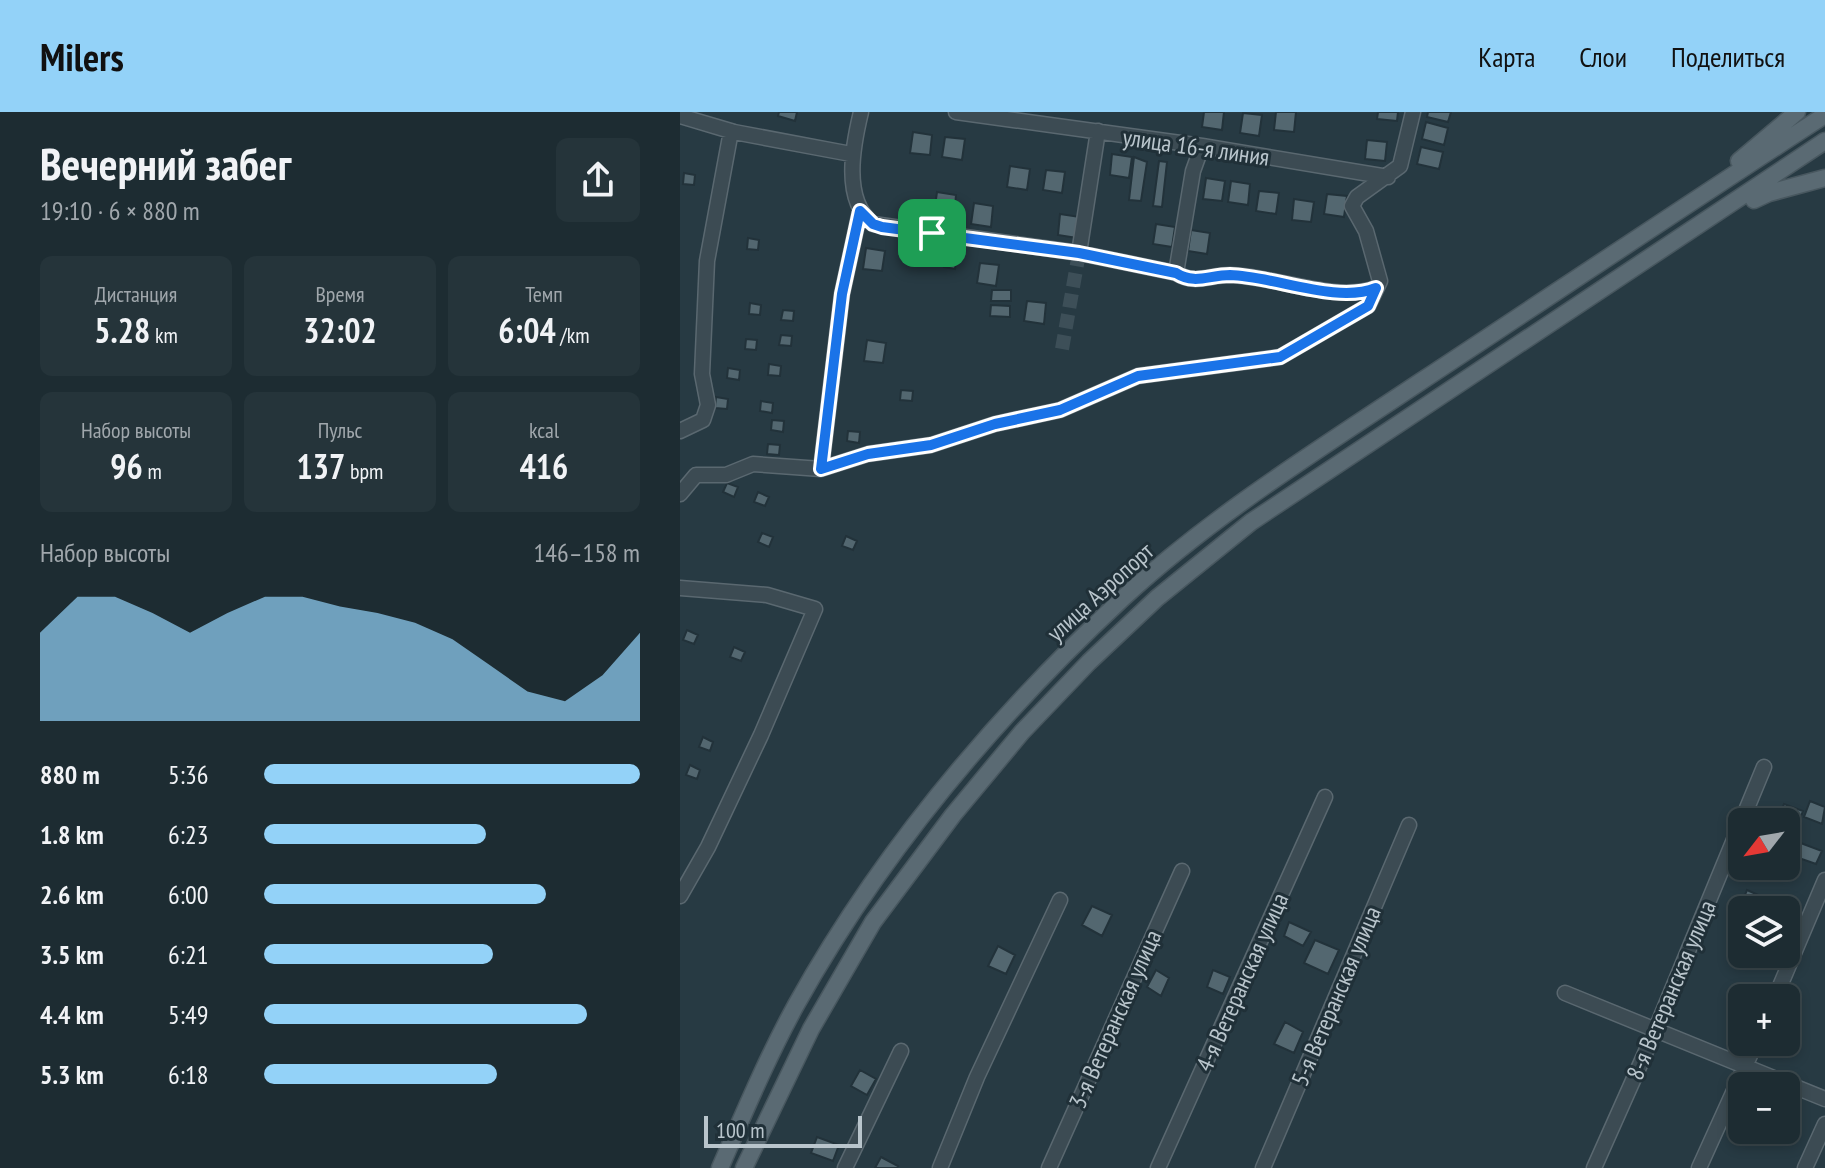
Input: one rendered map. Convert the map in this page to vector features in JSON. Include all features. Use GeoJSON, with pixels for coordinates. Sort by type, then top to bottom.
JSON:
{"type":"FeatureCollection","features":[{"type":"Feature","properties":{"kind":"main road"},"geometry":{"type":"LineString","coordinates":[[1679,210],[1797,112]]}},
{"type":"Feature","properties":{"kind":"main road"},"geometry":{"type":"LineString","coordinates":[[1679,210],[1825,115]]}},
{"type":"Feature","properties":{"kind":"main road"},"geometry":{"type":"LineString","coordinates":[[1692,233],[1825,141]]}},
{"type":"Feature","properties":{"kind":"main road"},"geometry":{"type":"LineString","coordinates":[[1692,233],[1769,193],[1825,178]]}},
{"type":"Feature","properties":{"kind":"main road","name":"улица Аэропорт"},"geometry":{"type":"LineString","coordinates":[[720,1168],[759,1076],[796,1005],[863,897],[914,824],[1030,690],[1125,596],[1244,500],[1679,210]]}},
{"type":"Feature","properties":{"kind":"main road","name":"улица Аэропорт"},"geometry":{"type":"LineString","coordinates":[[744,1168],[811,1029],[873,922],[963,803],[1022,732],[1089,662],[1157,598],[1251,522],[1692,233]]}},
{"type":"Feature","properties":{"kind":"street"},"geometry":{"type":"LineString","coordinates":[[680,431],[703,420],[708,405],[702,374],[707,261],[727,130],[725,112]]}},
{"type":"Feature","properties":{"kind":"street"},"geometry":{"type":"LineString","coordinates":[[821,469],[842,294],[860,211],[851,154],[861,112]]}},
{"type":"Feature","properties":{"kind":"street","name":"улица 16-я линия"},"geometry":{"type":"LineString","coordinates":[[956,112],[1202,146],[1388,177]]}},
{"type":"Feature","properties":{"kind":"street"},"geometry":{"type":"LineString","coordinates":[[680,494],[696,475],[726,475],[753,464],[821,469],[868,454],[931,445],[995,424],[1060,410],[1138,376],[1280,357],[1368,306],[1380,281],[1376,255],[1352,206],[1357,197],[1400,166],[1413,112]]}},
{"type":"Feature","properties":{"kind":"street"},"geometry":{"type":"LineString","coordinates":[[680,116],[727,130],[851,154]]}},
{"type":"Feature","properties":{"kind":"street"},"geometry":{"type":"LineString","coordinates":[[1079,253],[1098,131]]}},
{"type":"Feature","properties":{"kind":"street"},"geometry":{"type":"LineString","coordinates":[[1176,273],[1193,171],[1202,146]]}},
{"type":"Feature","properties":{"kind":"street"},"geometry":{"type":"LineString","coordinates":[[860,211],[873,224],[882,227],[1079,253],[1176,273],[1187,280],[1235,276],[1348,294],[1376,288]]}},
{"type":"Feature","properties":{"kind":"street"},"geometry":{"type":"LineString","coordinates":[[680,588],[767,595],[815,609],[761,735],[708,847],[680,896]]}},
{"type":"Feature","properties":{"kind":"street","name":"8-я Ветеранская улица"},"geometry":{"type":"LineString","coordinates":[[1594,1168],[1655,1031],[1764,767]]}},
{"type":"Feature","properties":{"kind":"street","name":"4-я Ветеранская улица"},"geometry":{"type":"LineString","coordinates":[[1158,1168],[1325,797]]}},
{"type":"Feature","properties":{"kind":"street","name":"5-я Ветеранская улица"},"geometry":{"type":"LineString","coordinates":[[1263,1168],[1409,825]]}},
{"type":"Feature","properties":{"kind":"street","name":"3-я Ветеранская улица"},"geometry":{"type":"LineString","coordinates":[[1049,1168],[1182,871]]}},
{"type":"Feature","properties":{"kind":"street"},"geometry":{"type":"LineString","coordinates":[[1781,984],[1825,880]]}},
{"type":"Feature","properties":{"kind":"street"},"geometry":{"type":"LineString","coordinates":[[940,1168],[977,1077],[1060,900]]}},
{"type":"Feature","properties":{"kind":"street"},"geometry":{"type":"LineString","coordinates":[[1565,993],[1825,1099]]}},
{"type":"Feature","properties":{"kind":"street"},"geometry":{"type":"LineString","coordinates":[[845,1168],[901,1051]]}},
{"type":"Feature","properties":{"kind":"street"},"geometry":{"type":"LineString","coordinates":[[1699,1168],[1750,1056]]}},
{"type":"Feature","properties":{"kind":"street"},"geometry":{"type":"LineString","coordinates":[[1805,1168],[1825,1124]]}},
{"type":"Feature","properties":{"kind":"building"},"geometry":{"type":"Polygon","coordinates":[[[779,112],[797,112],[795,121],[778,116],[779,112]]]}},
{"type":"Feature","properties":{"kind":"building"},"geometry":{"type":"Polygon","coordinates":[[[1204,112],[1224,112],[1222,130],[1202,127],[1204,112]]]}},
{"type":"Feature","properties":{"kind":"building"},"geometry":{"type":"Polygon","coordinates":[[[1276,112],[1296,112],[1294,132],[1274,130],[1276,112]]]}},
{"type":"Feature","properties":{"kind":"building"},"geometry":{"type":"Polygon","coordinates":[[[1378,112],[1398,112],[1397,121],[1377,119],[1378,112]]]}},
{"type":"Feature","properties":{"kind":"building"},"geometry":{"type":"Polygon","coordinates":[[[1428,112],[1451,112],[1448,122],[1427,117],[1428,112]]]}},
{"type":"Feature","properties":{"kind":"building"},"geometry":{"type":"Polygon","coordinates":[[[1243,113],[1262,115],[1259,136],[1240,133],[1243,113]]]}},
{"type":"Feature","properties":{"kind":"building"},"geometry":{"type":"Polygon","coordinates":[[[1426,122],[1448,128],[1444,145],[1422,139],[1426,122]]]}},
{"type":"Feature","properties":{"kind":"building"},"geometry":{"type":"Polygon","coordinates":[[[913,132],[932,135],[930,155],[910,153],[913,132]]]}},
{"type":"Feature","properties":{"kind":"building"},"geometry":{"type":"Polygon","coordinates":[[[945,137],[965,139],[962,160],[942,157],[945,137]]]}},
{"type":"Feature","properties":{"kind":"building"},"geometry":{"type":"Polygon","coordinates":[[[1367,140],[1387,142],[1385,161],[1365,159],[1367,140]]]}},
{"type":"Feature","properties":{"kind":"building"},"geometry":{"type":"Polygon","coordinates":[[[1421,147],[1443,152],[1439,169],[1417,164],[1421,147]]]}},
{"type":"Feature","properties":{"kind":"building"},"geometry":{"type":"Polygon","coordinates":[[[1112,154],[1132,157],[1129,178],[1110,175],[1112,154]]]}},
{"type":"Feature","properties":{"kind":"building"},"geometry":{"type":"Polygon","coordinates":[[[1134,157],[1147,162],[1141,201],[1129,200],[1134,157]]]}},
{"type":"Feature","properties":{"kind":"building"},"geometry":{"type":"Polygon","coordinates":[[[1159,161],[1167,162],[1162,207],[1153,206],[1159,161]]]}},
{"type":"Feature","properties":{"kind":"building"},"geometry":{"type":"Polygon","coordinates":[[[1010,166],[1030,169],[1027,190],[1007,187],[1010,166]]]}},
{"type":"Feature","properties":{"kind":"building"},"geometry":{"type":"Polygon","coordinates":[[[1046,170],[1065,172],[1062,193],[1043,190],[1046,170]]]}},
{"type":"Feature","properties":{"kind":"building"},"geometry":{"type":"Polygon","coordinates":[[[684,173],[695,175],[694,185],[683,184],[684,173]]]}},
{"type":"Feature","properties":{"kind":"building"},"geometry":{"type":"Polygon","coordinates":[[[1206,178],[1225,181],[1222,201],[1203,199],[1206,178]]]}},
{"type":"Feature","properties":{"kind":"building"},"geometry":{"type":"Polygon","coordinates":[[[1231,181],[1250,184],[1248,205],[1228,202],[1231,181]]]}},
{"type":"Feature","properties":{"kind":"building"},"geometry":{"type":"Polygon","coordinates":[[[1259,191],[1279,193],[1276,214],[1256,211],[1259,191]]]}},
{"type":"Feature","properties":{"kind":"building"},"geometry":{"type":"Polygon","coordinates":[[[937,192],[956,195],[954,216],[934,213],[937,192]]]}},
{"type":"Feature","properties":{"kind":"building"},"geometry":{"type":"Polygon","coordinates":[[[1327,194],[1347,196],[1344,217],[1324,214],[1327,194]]]}},
{"type":"Feature","properties":{"kind":"building"},"geometry":{"type":"Polygon","coordinates":[[[1294,199],[1314,202],[1311,222],[1292,220],[1294,199]]]}},
{"type":"Feature","properties":{"kind":"building"},"geometry":{"type":"Polygon","coordinates":[[[974,203],[993,206],[991,227],[971,224],[974,203]]]}},
{"type":"Feature","properties":{"kind":"building"},"geometry":{"type":"Polygon","coordinates":[[[1060,214],[1080,217],[1077,238],[1058,235],[1060,214]]]}},
{"type":"Feature","properties":{"kind":"building"},"geometry":{"type":"Polygon","coordinates":[[[1156,224],[1175,227],[1172,247],[1153,244],[1156,224]]]}},
{"type":"Feature","properties":{"kind":"building"},"geometry":{"type":"Polygon","coordinates":[[[1191,230],[1210,233],[1207,254],[1188,251],[1191,230]]]}},
{"type":"Feature","properties":{"kind":"building"},"geometry":{"type":"Polygon","coordinates":[[[748,238],[759,240],[758,250],[747,249],[748,238]]]}},
{"type":"Feature","properties":{"kind":"building"},"geometry":{"type":"Polygon","coordinates":[[[866,248],[885,251],[882,271],[863,269],[866,248]]]}},
{"type":"Feature","properties":{"kind":"building"},"geometry":{"type":"Polygon","coordinates":[[[915,255],[927,256],[926,266],[914,265],[915,255]]]}},
{"type":"Feature","properties":{"kind":"building"},"geometry":{"type":"Polygon","coordinates":[[[945,257],[957,258],[955,269],[944,267],[945,257]]]}},
{"type":"Feature","properties":{"kind":"building"},"geometry":{"type":"Polygon","coordinates":[[[980,263],[999,265],[996,286],[977,283],[980,263]]]}},
{"type":"Feature","properties":{"kind":"building"},"geometry":{"type":"Polygon","coordinates":[[[992,290],[1011,290],[1011,301],[991,301],[992,290]]]}},
{"type":"Feature","properties":{"kind":"building"},"geometry":{"type":"Polygon","coordinates":[[[1027,301],[1046,303],[1044,324],[1024,321],[1027,301]]]}},
{"type":"Feature","properties":{"kind":"building"},"geometry":{"type":"Polygon","coordinates":[[[750,303],[761,305],[760,315],[749,314],[750,303]]]}},
{"type":"Feature","properties":{"kind":"building"},"geometry":{"type":"Polygon","coordinates":[[[991,305],[1010,306],[1010,317],[990,316],[991,305]]]}},
{"type":"Feature","properties":{"kind":"building"},"geometry":{"type":"Polygon","coordinates":[[[783,310],[794,311],[793,321],[781,320],[783,310]]]}},
{"type":"Feature","properties":{"kind":"building"},"geometry":{"type":"Polygon","coordinates":[[[781,335],[792,336],[791,346],[779,345],[781,335]]]}},
{"type":"Feature","properties":{"kind":"building"},"geometry":{"type":"Polygon","coordinates":[[[746,339],[757,340],[756,350],[745,349],[746,339]]]}},
{"type":"Feature","properties":{"kind":"building"},"geometry":{"type":"Polygon","coordinates":[[[867,340],[886,343],[883,363],[864,361],[867,340]]]}},
{"type":"Feature","properties":{"kind":"building"},"geometry":{"type":"Polygon","coordinates":[[[769,364],[781,366],[780,376],[768,375],[769,364]]]}},
{"type":"Feature","properties":{"kind":"building"},"geometry":{"type":"Polygon","coordinates":[[[728,368],[740,370],[739,380],[727,378],[728,368]]]}},
{"type":"Feature","properties":{"kind":"building"},"geometry":{"type":"Polygon","coordinates":[[[901,390],[913,391],[912,401],[900,400],[901,390]]]}},
{"type":"Feature","properties":{"kind":"building"},"geometry":{"type":"Polygon","coordinates":[[[716,397],[728,399],[727,409],[715,408],[716,397]]]}},
{"type":"Feature","properties":{"kind":"building"},"geometry":{"type":"Polygon","coordinates":[[[761,401],[773,403],[772,413],[760,411],[761,401]]]}},
{"type":"Feature","properties":{"kind":"building"},"geometry":{"type":"Polygon","coordinates":[[[772,420],[784,421],[783,432],[771,430],[772,420]]]}},
{"type":"Feature","properties":{"kind":"building"},"geometry":{"type":"Polygon","coordinates":[[[848,431],[860,432],[859,443],[847,441],[848,431]]]}},
{"type":"Feature","properties":{"kind":"building"},"geometry":{"type":"Polygon","coordinates":[[[768,444],[780,445],[779,455],[767,454],[768,444]]]}},
{"type":"Feature","properties":{"kind":"building"},"geometry":{"type":"Polygon","coordinates":[[[727,483],[738,487],[734,497],[723,492],[727,483]]]}},
{"type":"Feature","properties":{"kind":"building"},"geometry":{"type":"Polygon","coordinates":[[[758,492],[769,497],[765,506],[754,502],[758,492]]]}},
{"type":"Feature","properties":{"kind":"building"},"geometry":{"type":"Polygon","coordinates":[[[762,533],[773,537],[769,547],[758,542],[762,533]]]}},
{"type":"Feature","properties":{"kind":"building"},"geometry":{"type":"Polygon","coordinates":[[[846,536],[857,541],[853,550],[842,546],[846,536]]]}},
{"type":"Feature","properties":{"kind":"building"},"geometry":{"type":"Polygon","coordinates":[[[687,630],[698,635],[694,644],[683,640],[687,630]]]}},
{"type":"Feature","properties":{"kind":"building"},"geometry":{"type":"Polygon","coordinates":[[[734,647],[745,652],[741,661],[730,657],[734,647]]]}},
{"type":"Feature","properties":{"kind":"building"},"geometry":{"type":"Polygon","coordinates":[[[703,737],[713,742],[710,751],[699,747],[703,737]]]}},
{"type":"Feature","properties":{"kind":"building"},"geometry":{"type":"Polygon","coordinates":[[[690,765],[700,770],[697,779],[686,775],[690,765]]]}},
{"type":"Feature","properties":{"kind":"building"},"geometry":{"type":"Polygon","coordinates":[[[1810,801],[1825,807],[1822,824],[1804,817],[1810,801]]]}},
{"type":"Feature","properties":{"kind":"building"},"geometry":{"type":"Polygon","coordinates":[[[1800,843],[1822,851],[1816,864],[1800,858],[1800,843]]]}},
{"type":"Feature","properties":{"kind":"building"},"geometry":{"type":"Polygon","coordinates":[[[1747,890],[1760,896],[1745,896],[1747,890]]]}},
{"type":"Feature","properties":{"kind":"building"},"geometry":{"type":"Polygon","coordinates":[[[1092,906],[1112,915],[1102,936],[1082,925],[1092,906]]]}},
{"type":"Feature","properties":{"kind":"building"},"geometry":{"type":"Polygon","coordinates":[[[1289,922],[1311,932],[1303,946],[1284,936],[1289,922]]]}},
{"type":"Feature","properties":{"kind":"building"},"geometry":{"type":"Polygon","coordinates":[[[1315,940],[1339,950],[1328,974],[1304,963],[1315,940]]]}},
{"type":"Feature","properties":{"kind":"building"},"geometry":{"type":"Polygon","coordinates":[[[998,946],[1015,955],[1006,974],[988,966],[998,946]]]}},
{"type":"Feature","properties":{"kind":"building"},"geometry":{"type":"Polygon","coordinates":[[[1156,970],[1169,978],[1161,996],[1147,987],[1156,970]]]}},
{"type":"Feature","properties":{"kind":"building"},"geometry":{"type":"Polygon","coordinates":[[[1213,970],[1230,977],[1223,994],[1207,987],[1213,970]]]}},
{"type":"Feature","properties":{"kind":"building"},"geometry":{"type":"Polygon","coordinates":[[[1285,1022],[1303,1032],[1294,1053],[1274,1044],[1285,1022]]]}},
{"type":"Feature","properties":{"kind":"building"},"geometry":{"type":"Polygon","coordinates":[[[860,1070],[876,1079],[867,1095],[851,1086],[860,1070]]]}},
{"type":"Feature","properties":{"kind":"building"},"geometry":{"type":"Polygon","coordinates":[[[817,1137],[839,1145],[833,1161],[811,1153],[817,1137]]]}},
{"type":"Feature","properties":{"kind":"building"},"geometry":{"type":"Polygon","coordinates":[[[881,1157],[898,1166],[897,1168],[875,1168],[881,1157]]]}},
{"type":"Feature","properties":{"kind":"tunnel"},"geometry":{"type":"LineString","coordinates":[[1062,349],[1079,253]]}},
{"type":"Feature","properties":{"kind":"route"},"geometry":{"type":"LineString","coordinates":[[860,211],[873,224],[882,227],[932,233],[1079,253],[1176,273],[1187,280],[1244,276],[1348,294],[1361,294],[1376,288],[1368,306],[1280,357],[1138,376],[1060,410],[995,424],[931,445],[868,454],[821,469],[842,294],[860,211]]}}]}
